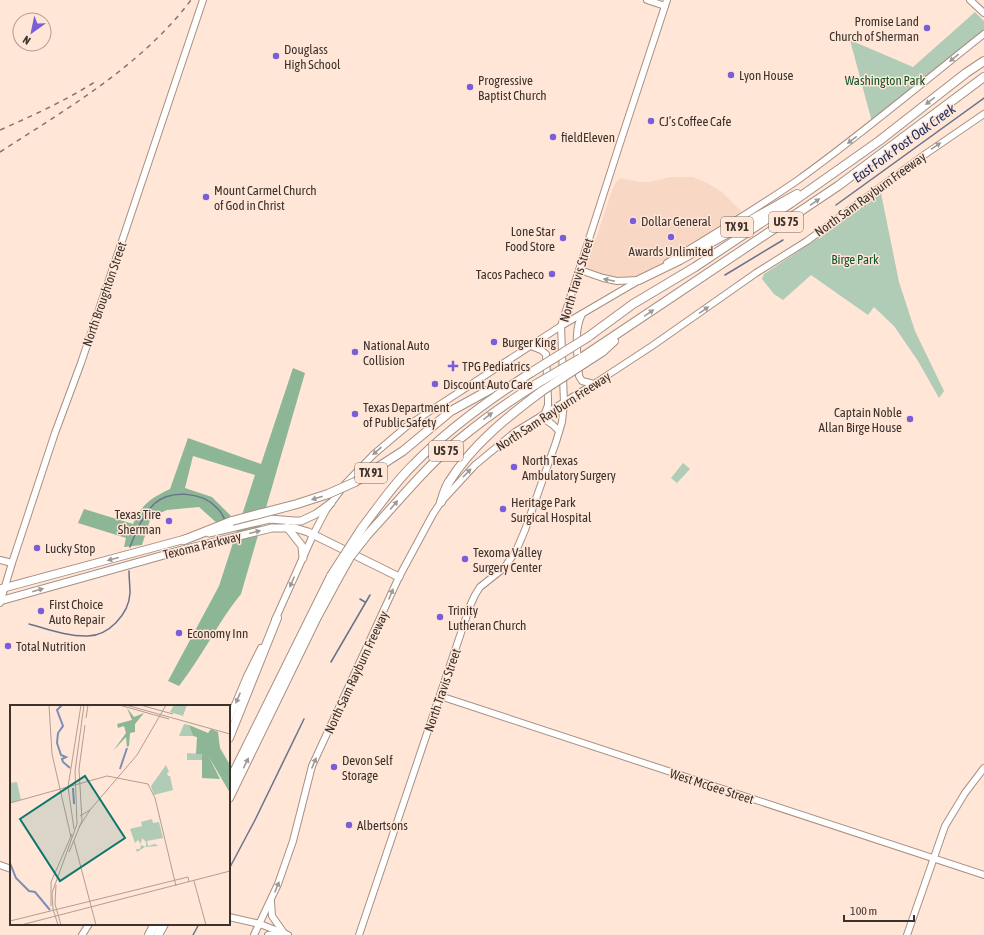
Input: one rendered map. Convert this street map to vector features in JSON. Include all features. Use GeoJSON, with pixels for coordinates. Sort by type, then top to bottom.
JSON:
{"type":"FeatureCollection","features":[{"type":"Feature","properties":{"kind":"highway","name":"North Sam Rayburn Freeway"},"geometry":{"type":"LineString","coordinates":[[230,780],[334,578],[362,528],[388,492],[413,464],[430,448],[511,385],[588,337],[633,304],[695,267],[835,173],[879,141],[966,73],[984,61]]}},
{"type":"Feature","properties":{"kind":"highway","name":"North Sam Rayburn Freeway"},"geometry":{"type":"LineString","coordinates":[[230,796],[317,617],[334,578],[368,534],[410,487],[460,438],[498,409],[538,383],[583,360],[636,322],[838,186],[984,77]]}},
{"type":"Feature","properties":{"kind":"highway"},"geometry":{"type":"LineString","coordinates":[[965,91],[984,85]]}},
{"type":"Feature","properties":{"kind":"highway","name":"TX 91"},"geometry":{"type":"LineString","coordinates":[[640,280],[680,260],[835,173]]}},
{"type":"Feature","properties":{"kind":"highway"},"geometry":{"type":"LineString","coordinates":[[441,502],[448,483],[469,455],[505,419],[583,360]]}},
{"type":"Feature","properties":{"kind":"highway","name":"TX 91"},"geometry":{"type":"LineString","coordinates":[[184,540],[232,521],[328,494],[355,482],[403,451],[451,412],[491,389],[511,385]]}},
{"type":"Feature","properties":{"kind":"highway"},"geometry":{"type":"LineString","coordinates":[[230,736],[277,618]]}},
{"type":"Feature","properties":{"kind":"highway"},"geometry":{"type":"LineString","coordinates":[[148,935],[153,925]]}},
{"type":"Feature","properties":{"kind":"highway"},"geometry":{"type":"LineString","coordinates":[[158,935],[163,925]]}},
{"type":"Feature","properties":{"kind":"main road","name":"North Broughton Street"},"geometry":{"type":"LineString","coordinates":[[0,601],[2,589],[203,0]]}},
{"type":"Feature","properties":{"kind":"main road"},"geometry":{"type":"LineString","coordinates":[[647,0],[666,3]]}},
{"type":"Feature","properties":{"kind":"main road"},"geometry":{"type":"LineString","coordinates":[[970,0],[984,13]]}},
{"type":"Feature","properties":{"kind":"main road","name":"North Travis Street"},"geometry":{"type":"LineString","coordinates":[[359,935],[475,595],[480,587],[504,568],[516,551],[525,530],[559,431],[564,403],[561,326],[666,3]]}},
{"type":"Feature","properties":{"kind":"main road"},"geometry":{"type":"LineString","coordinates":[[230,717],[247,676],[277,618],[313,535],[326,510],[346,483],[363,465],[407,426],[561,326],[640,280],[740,218],[798,179],[850,142],[984,34]]}},
{"type":"Feature","properties":{"kind":"main road","name":"North Sam Rayburn Freeway"},"geometry":{"type":"LineString","coordinates":[[254,935],[271,901],[293,841],[312,766],[399,577],[441,502],[474,465],[516,432],[652,346],[756,273],[807,241],[926,153],[984,114]]}},
{"type":"Feature","properties":{"kind":"main road"},"geometry":{"type":"LineString","coordinates":[[580,270],[617,281],[640,280]]}},
{"type":"Feature","properties":{"kind":"main road"},"geometry":{"type":"LineString","coordinates":[[582,314],[578,323],[577,331],[579,376],[582,381],[594,384]]}},
{"type":"Feature","properties":{"kind":"main road"},"geometry":{"type":"LineString","coordinates":[[531,346],[546,354],[548,406],[543,415],[559,431]]}},
{"type":"Feature","properties":{"kind":"main road","name":"Texoma Parkway"},"geometry":{"type":"LineString","coordinates":[[2,589],[184,540],[270,519],[294,521],[308,518],[331,503]]}},
{"type":"Feature","properties":{"kind":"main road"},"geometry":{"type":"LineString","coordinates":[[287,527],[302,546],[303,558]]}},
{"type":"Feature","properties":{"kind":"main road","name":"Texoma Parkway"},"geometry":{"type":"LineString","coordinates":[[0,601],[149,559],[272,528],[287,527],[295,528],[313,535],[399,577]]}},
{"type":"Feature","properties":{"kind":"main road"},"geometry":{"type":"LineString","coordinates":[[149,559],[151,549]]}},
{"type":"Feature","properties":{"kind":"main road"},"geometry":{"type":"LineString","coordinates":[[0,560],[12,563]]}},
{"type":"Feature","properties":{"kind":"main road","name":"West McGee Street"},"geometry":{"type":"LineString","coordinates":[[440,696],[984,875]]}},
{"type":"Feature","properties":{"kind":"main road"},"geometry":{"type":"LineString","coordinates":[[907,935],[945,826],[984,768]]}},
{"type":"Feature","properties":{"kind":"main road"},"geometry":{"type":"LineString","coordinates":[[0,865],[10,869]]}},
{"type":"Feature","properties":{"kind":"main road"},"geometry":{"type":"LineString","coordinates":[[271,901],[272,916],[286,934]]}},
{"type":"Feature","properties":{"kind":"main road"},"geometry":{"type":"LineString","coordinates":[[230,917],[260,924],[286,934]]}},
{"type":"Feature","properties":{"kind":"main road"},"geometry":{"type":"LineString","coordinates":[[82,935],[88,925]]}},
{"type":"Feature","properties":{"kind":"main road"},"geometry":{"type":"LineString","coordinates":[[268,935],[286,934]]}},
{"type":"Feature","properties":{"kind":"shaded area"},"geometry":{"type":"Polygon","coordinates":[[[670,177],[692,177],[707,183],[722,192],[743,213],[643,276],[619,279],[588,271],[586,267],[616,182],[620,178],[639,182],[650,182],[670,177]]]}},
{"type":"Feature","properties":{"kind":"green space","name":"Washington Park"},"geometry":{"type":"Polygon","coordinates":[[[975,12],[984,21],[984,31],[872,122],[850,40],[913,67],[975,12]]]}},
{"type":"Feature","properties":{"kind":"green space","name":"Birge Park"},"geometry":{"type":"Polygon","coordinates":[[[881,193],[899,282],[915,331],[944,391],[939,398],[918,361],[894,326],[874,307],[868,315],[811,275],[783,300],[774,294],[762,279],[764,274],[823,235],[881,193]]]}},
{"type":"Feature","properties":{"kind":"green space"},"geometry":{"type":"Polygon","coordinates":[[[293,368],[305,373],[241,594],[179,686],[168,681],[219,586],[255,475],[193,456],[185,488],[212,497],[231,516],[218,524],[199,507],[167,510],[151,517],[142,545],[124,547],[126,538],[78,523],[84,509],[133,524],[140,511],[148,502],[157,495],[170,489],[188,438],[261,464],[293,368]]]}},
{"type":"Feature","properties":{"kind":"green space"},"geometry":{"type":"Polygon","coordinates":[[[683,463],[690,469],[677,483],[671,478],[683,463]]]}},
{"type":"Feature","properties":{"kind":"waterway","name":"East Fork Post Oak Creek"},"geometry":{"type":"LineString","coordinates":[[836,205],[984,98]]}},
{"type":"Feature","properties":{"kind":"waterway","name":"East Fork Post Oak Creek"},"geometry":{"type":"LineString","coordinates":[[725,275],[783,240]]}},
{"type":"Feature","properties":{"kind":"waterway"},"geometry":{"type":"LineString","coordinates":[[130,547],[146,514],[154,504],[169,496],[186,494],[204,499],[218,509],[226,521]]}},
{"type":"Feature","properties":{"kind":"waterway"},"geometry":{"type":"LineString","coordinates":[[29,624],[57,632],[79,636],[102,633],[116,623],[126,609],[130,593],[129,571]]}},
{"type":"Feature","properties":{"kind":"waterway","name":"East Fork Post Oak Creek"},"geometry":{"type":"LineString","coordinates":[[331,662],[370,595]]}},
{"type":"Feature","properties":{"kind":"waterway","name":"East Fork Post Oak Creek"},"geometry":{"type":"LineString","coordinates":[[360,599],[365,602]]}},
{"type":"Feature","properties":{"kind":"waterway","name":"East Fork Post Oak Creek"},"geometry":{"type":"LineString","coordinates":[[230,867],[255,820],[304,719]]}},
{"type":"Feature","properties":{"kind":"waterway","name":"East Fork Post Oak Creek"},"geometry":{"type":"LineString","coordinates":[[193,935],[198,925]]}},
{"type":"Feature","properties":{"kind":"railway"},"geometry":{"type":"LineString","coordinates":[[0,152],[77,102],[127,65],[171,24],[191,0]]}},
{"type":"Feature","properties":{"kind":"railway"},"geometry":{"type":"LineString","coordinates":[[0,130],[62,101],[98,80]]}},
{"type":"Feature","properties":{"kind":"place","name":"Promise Land Church of Sherman"},"geometry":{"type":"Point","coordinates":[927,28]}},
{"type":"Feature","properties":{"kind":"place","name":"Douglass High School"},"geometry":{"type":"Point","coordinates":[276,56]}},
{"type":"Feature","properties":{"kind":"place","name":"Lyon House"},"geometry":{"type":"Point","coordinates":[731,75]}},
{"type":"Feature","properties":{"kind":"place","name":"Progressive Baptist Church"},"geometry":{"type":"Point","coordinates":[470,87]}},
{"type":"Feature","properties":{"kind":"place","name":"CJ’s Coffee Cafe"},"geometry":{"type":"Point","coordinates":[651,121]}},
{"type":"Feature","properties":{"kind":"place","name":"fieldEleven"},"geometry":{"type":"Point","coordinates":[553,137]}},
{"type":"Feature","properties":{"kind":"place","name":"Mount Carmel Church of God in Christ"},"geometry":{"type":"Point","coordinates":[206,197]}},
{"type":"Feature","properties":{"kind":"place","name":"Dollar General"},"geometry":{"type":"Point","coordinates":[633,221]}},
{"type":"Feature","properties":{"kind":"place","name":"Awards Unlimited"},"geometry":{"type":"Point","coordinates":[671,237]}},
{"type":"Feature","properties":{"kind":"place","name":"Lone Star Food Store"},"geometry":{"type":"Point","coordinates":[563,238]}},
{"type":"Feature","properties":{"kind":"place","name":"Tacos Pacheco"},"geometry":{"type":"Point","coordinates":[552,274]}},
{"type":"Feature","properties":{"kind":"place","name":"Burger King"},"geometry":{"type":"Point","coordinates":[494,342]}},
{"type":"Feature","properties":{"kind":"place","name":"National Auto Collision"},"geometry":{"type":"Point","coordinates":[355,352]}},
{"type":"Feature","properties":{"kind":"place","name":"TPG Pediatrics"},"geometry":{"type":"Point","coordinates":[453,366]}},
{"type":"Feature","properties":{"kind":"place","name":"Discount Auto Care"},"geometry":{"type":"Point","coordinates":[435,384]}},
{"type":"Feature","properties":{"kind":"place","name":"Texas Department of Public Safety"},"geometry":{"type":"Point","coordinates":[355,414]}},
{"type":"Feature","properties":{"kind":"place","name":"Captain Noble Allan Birge House"},"geometry":{"type":"Point","coordinates":[910,419]}},
{"type":"Feature","properties":{"kind":"place","name":"North Texas Ambulatory Surgery"},"geometry":{"type":"Point","coordinates":[514,467]}},
{"type":"Feature","properties":{"kind":"place","name":"Heritage Park Surgical Hospital"},"geometry":{"type":"Point","coordinates":[503,509]}},
{"type":"Feature","properties":{"kind":"place","name":"Texas Tire Sherman"},"geometry":{"type":"Point","coordinates":[169,521]}},
{"type":"Feature","properties":{"kind":"place","name":"Lucky Stop"},"geometry":{"type":"Point","coordinates":[37,548]}},
{"type":"Feature","properties":{"kind":"place","name":"Texoma Valley Surgery Center"},"geometry":{"type":"Point","coordinates":[465,559]}},
{"type":"Feature","properties":{"kind":"place","name":"First Choice Auto Repair"},"geometry":{"type":"Point","coordinates":[41,611]}},
{"type":"Feature","properties":{"kind":"place","name":"Trinity Lutheran Church"},"geometry":{"type":"Point","coordinates":[440,617]}},
{"type":"Feature","properties":{"kind":"place","name":"Economy Inn"},"geometry":{"type":"Point","coordinates":[179,633]}},
{"type":"Feature","properties":{"kind":"place","name":"Total Nutrition"},"geometry":{"type":"Point","coordinates":[8,646]}},
{"type":"Feature","properties":{"kind":"place","name":"Devon Self Storage"},"geometry":{"type":"Point","coordinates":[334,767]}},
{"type":"Feature","properties":{"kind":"place","name":"Albertsons"},"geometry":{"type":"Point","coordinates":[349,825]}}]}
